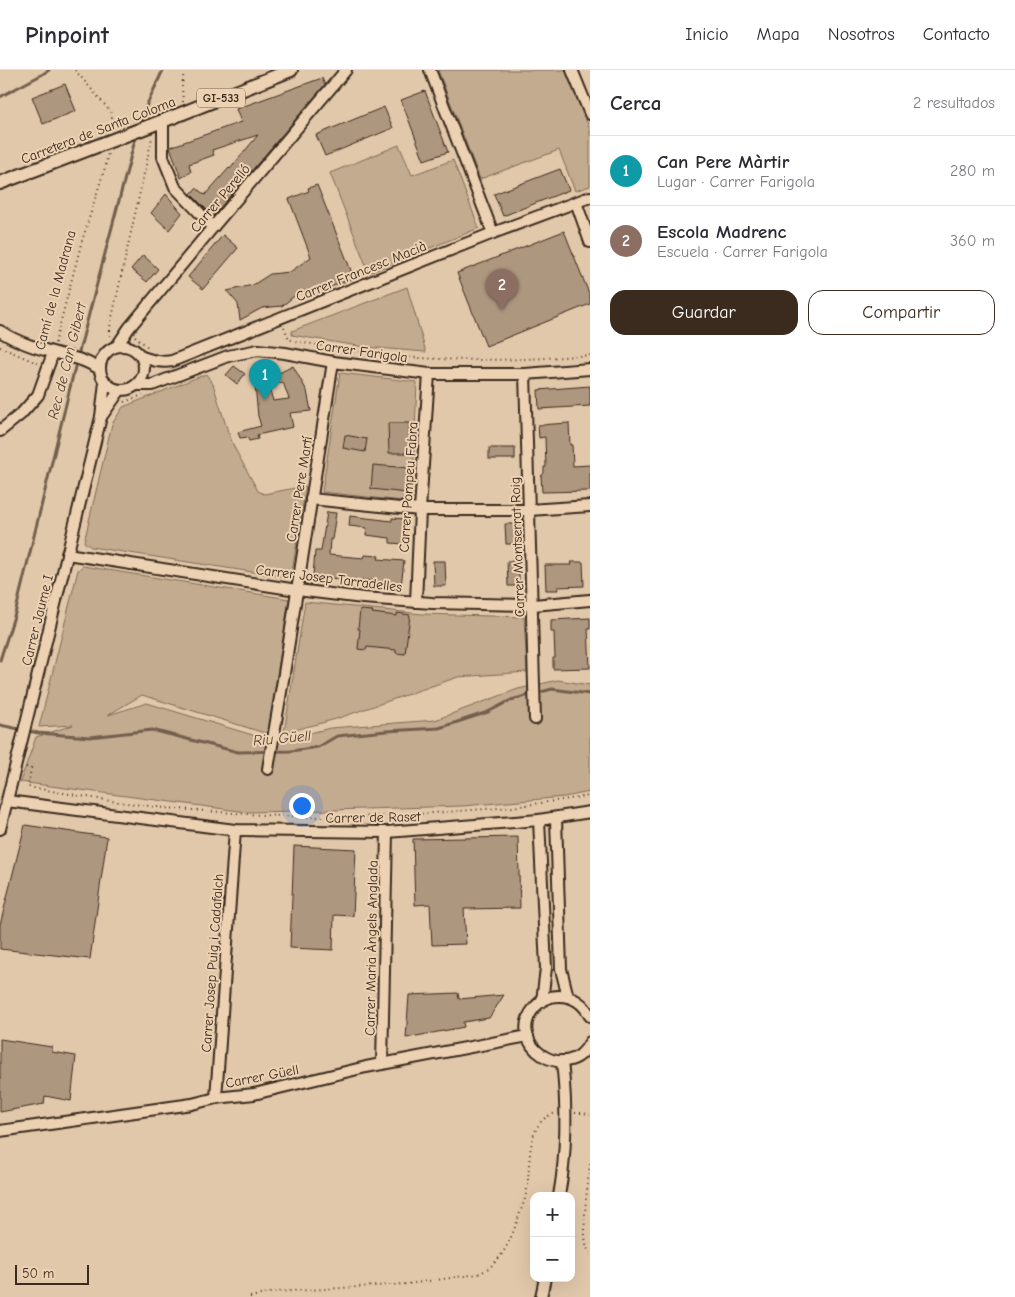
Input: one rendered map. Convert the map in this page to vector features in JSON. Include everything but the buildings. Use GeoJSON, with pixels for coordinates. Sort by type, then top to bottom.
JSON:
{"type":"FeatureCollection","features":[{"type":"Feature","properties":{"kind":"main road","name":"Carretera de Santa Coloma"},"geometry":{"type":"LineString","coordinates":[[0,184],[150,126],[163,127],[185,112],[291,70]]}},
{"type":"Feature","properties":{"kind":"street","name":"Carrer Perelló"},"geometry":{"type":"LineString","coordinates":[[116,346],[213,227],[346,70]]}},
{"type":"Feature","properties":{"kind":"street"},"geometry":{"type":"LineString","coordinates":[[430,70],[493,233]]}},
{"type":"Feature","properties":{"kind":"street"},"geometry":{"type":"LineString","coordinates":[[572,70],[590,114]]}},
{"type":"Feature","properties":{"kind":"street"},"geometry":{"type":"LineString","coordinates":[[163,127],[163,157],[174,186],[213,227]]}},
{"type":"Feature","properties":{"kind":"street","name":"Carrer Francesc Macià"},"geometry":{"type":"LineString","coordinates":[[142,357],[160,362],[172,361],[590,196]]}},
{"type":"Feature","properties":{"kind":"street"},"geometry":{"type":"LineString","coordinates":[[576,202],[590,242]]}},
{"type":"Feature","properties":{"kind":"street"},"geometry":{"type":"LineString","coordinates":[[0,331],[20,342],[56,354],[101,363]]}},
{"type":"Feature","properties":{"kind":"street"},"geometry":{"type":"LineString","coordinates":[[125,345],[133,348],[142,357],[145,370],[142,379],[129,389],[120,390],[112,388],[102,377],[101,363],[109,349],[125,345]]}},
{"type":"Feature","properties":{"kind":"street","name":"Carrer Farigola"},"geometry":{"type":"LineString","coordinates":[[136,385],[152,385],[228,356],[258,350],[333,362],[430,374],[526,374],[590,369]]}},
{"type":"Feature","properties":{"kind":"street","name":"Camí de la Madrana"},"geometry":{"type":"LineString","coordinates":[[0,431],[22,414],[38,396],[47,367],[56,354]]}},
{"type":"Feature","properties":{"kind":"street","name":"Carrer Pere Martí"},"geometry":{"type":"LineString","coordinates":[[268,769],[333,362]]}},
{"type":"Feature","properties":{"kind":"street","name":"Carrer Pompeu Fabra"},"geometry":{"type":"LineString","coordinates":[[416,602],[420,510],[430,374]]}},
{"type":"Feature","properties":{"kind":"street","name":"Carrer Montserrat Roig"},"geometry":{"type":"LineString","coordinates":[[526,374],[535,720]]}},
{"type":"Feature","properties":{"kind":"street","name":"Carrer Jaume I"},"geometry":{"type":"LineString","coordinates":[[0,829],[101,417],[105,382]]}},
{"type":"Feature","properties":{"kind":"street","name":"Carrer Jaume I"},"geometry":{"type":"LineString","coordinates":[[101,417],[120,390]]}},
{"type":"Feature","properties":{"kind":"street"},"geometry":{"type":"LineString","coordinates":[[311,499],[420,510],[529,510],[590,506]]}},
{"type":"Feature","properties":{"kind":"street","name":"Carrer Josep Tarradelles"},"geometry":{"type":"LineString","coordinates":[[67,554],[297,590],[363,598],[432,603],[533,605],[590,600]]}},
{"type":"Feature","properties":{"kind":"street","name":"Carrer de Raset"},"geometry":{"type":"LineString","coordinates":[[7,801],[235,830],[388,832],[556,819],[590,812]]}},
{"type":"Feature","properties":{"kind":"street"},"geometry":{"type":"LineString","coordinates":[[556,819],[561,968],[568,997]]}},
{"type":"Feature","properties":{"kind":"street"},"geometry":{"type":"LineString","coordinates":[[539,820],[546,968],[542,1002]]}},
{"type":"Feature","properties":{"kind":"street","name":"Carrer Josep Puig i Cadafalch"},"geometry":{"type":"LineString","coordinates":[[216,1098],[235,830]]}},
{"type":"Feature","properties":{"kind":"street","name":"Carrer Maria Àngels Anglada"},"geometry":{"type":"LineString","coordinates":[[382,1064],[388,832]]}},
{"type":"Feature","properties":{"kind":"street"},"geometry":{"type":"LineString","coordinates":[[590,1016],[586,1008],[580,1003],[568,997],[552,997],[542,1002],[532,1012],[528,1019],[527,1028],[528,1036],[534,1049],[551,1060],[570,1060],[581,1054],[590,1042]]}},
{"type":"Feature","properties":{"kind":"street","name":"Carrer Güell"},"geometry":{"type":"LineString","coordinates":[[0,1131],[192,1104],[216,1098],[254,1094],[382,1064],[528,1036]]}},
{"type":"Feature","properties":{"kind":"street"},"geometry":{"type":"LineString","coordinates":[[561,1192],[566,1142],[562,1061]]}},
{"type":"Feature","properties":{"kind":"street"},"geometry":{"type":"LineString","coordinates":[[541,1297],[544,1282]]}},
{"type":"Feature","properties":{"kind":"path"},"geometry":{"type":"LineString","coordinates":[[75,70],[110,112],[118,138]]}},
{"type":"Feature","properties":{"kind":"path"},"geometry":{"type":"LineString","coordinates":[[184,70],[182,86],[185,112]]}},
{"type":"Feature","properties":{"kind":"path"},"geometry":{"type":"LineString","coordinates":[[110,336],[110,327],[153,136],[163,127]]}},
{"type":"Feature","properties":{"kind":"path","name":"Camí de la Madrana"},"geometry":{"type":"LineString","coordinates":[[56,354],[82,241],[106,164],[118,138]]}},
{"type":"Feature","properties":{"kind":"path"},"geometry":{"type":"LineString","coordinates":[[283,325],[289,339],[294,341],[344,350],[407,357],[531,360],[590,355]]}},
{"type":"Feature","properties":{"kind":"path"},"geometry":{"type":"LineString","coordinates":[[129,328],[151,349]]}},
{"type":"Feature","properties":{"kind":"path"},"geometry":{"type":"LineString","coordinates":[[0,347],[47,367]]}},
{"type":"Feature","properties":{"kind":"path"},"geometry":{"type":"LineString","coordinates":[[16,765],[31,768],[28,787],[120,802],[261,815],[398,816],[512,807],[590,796]]}},
{"type":"Feature","properties":{"kind":"path"},"geometry":{"type":"LineString","coordinates":[[250,1297],[275,1292],[408,1284],[478,1274],[485,1271],[500,1257],[513,1232],[526,1194],[532,1141],[540,1122],[551,1114],[558,1112],[590,1115]]}},
{"type":"Feature","properties":{"kind":"path"},"geometry":{"type":"LineString","coordinates":[[590,1164],[584,1231],[585,1244],[590,1253]]}},
{"type":"Feature","properties":{"kind":"shaded area"},"geometry":{"type":"Polygon","coordinates":[[[438,70],[567,70],[590,130],[590,186],[575,191],[559,150],[480,179],[438,70]]]}},
{"type":"Feature","properties":{"kind":"shaded area"},"geometry":{"type":"Polygon","coordinates":[[[399,145],[412,175],[453,160],[479,228],[369,273],[330,173],[399,145]]]}},
{"type":"Feature","properties":{"kind":"shaded area"},"geometry":{"type":"Polygon","coordinates":[[[407,287],[426,352],[364,347],[292,335],[292,331],[407,287]]]}},
{"type":"Feature","properties":{"kind":"shaded area"},"geometry":{"type":"Polygon","coordinates":[[[340,373],[417,382],[412,502],[322,492],[340,373]]]}},
{"type":"Feature","properties":{"kind":"shaded area"},"geometry":{"type":"Polygon","coordinates":[[[206,374],[213,384],[235,449],[258,491],[264,494],[306,486],[291,578],[91,547],[84,542],[112,424],[123,407],[206,374]]]}},
{"type":"Feature","properties":{"kind":"shaded area"},"geometry":{"type":"Polygon","coordinates":[[[83,566],[289,599],[268,734],[142,695],[108,715],[147,703],[259,737],[286,739],[330,728],[435,720],[518,689],[558,680],[590,685],[590,792],[564,797],[463,806],[247,812],[20,782],[36,737],[73,725],[39,727],[78,570],[83,566]]]}},
{"type":"Feature","properties":{"kind":"shaded area"},"geometry":{"type":"Polygon","coordinates":[[[305,602],[422,614],[524,617],[527,672],[458,677],[336,719],[284,733],[305,602]]]}},
{"type":"Feature","properties":{"kind":"waterway"},"geometry":{"type":"LineString","coordinates":[[0,97],[49,70]]}},
{"type":"Feature","properties":{"kind":"waterway","name":"Rec de Can Gibert"},"geometry":{"type":"LineString","coordinates":[[140,125],[144,111],[163,70]]}},
{"type":"Feature","properties":{"kind":"waterway","name":"Rec de Can Gibert"},"geometry":{"type":"LineString","coordinates":[[0,660],[16,610],[75,367],[136,136]]}},
{"type":"Feature","properties":{"kind":"waterway","name":"Riu Güell"},"geometry":{"type":"LineString","coordinates":[[0,725],[38,733],[90,737],[152,730],[238,752],[291,751],[318,747],[337,736],[439,728],[488,712],[511,700],[552,689],[590,694]]}},
{"type":"Feature","properties":{"kind":"place","name":"Escola Madrenc"},"geometry":{"type":"Point","coordinates":[502,310]}},
{"type":"Feature","properties":{"kind":"place","name":"Can Pere Màrtir"},"geometry":{"type":"Point","coordinates":[265,400]}}]}
